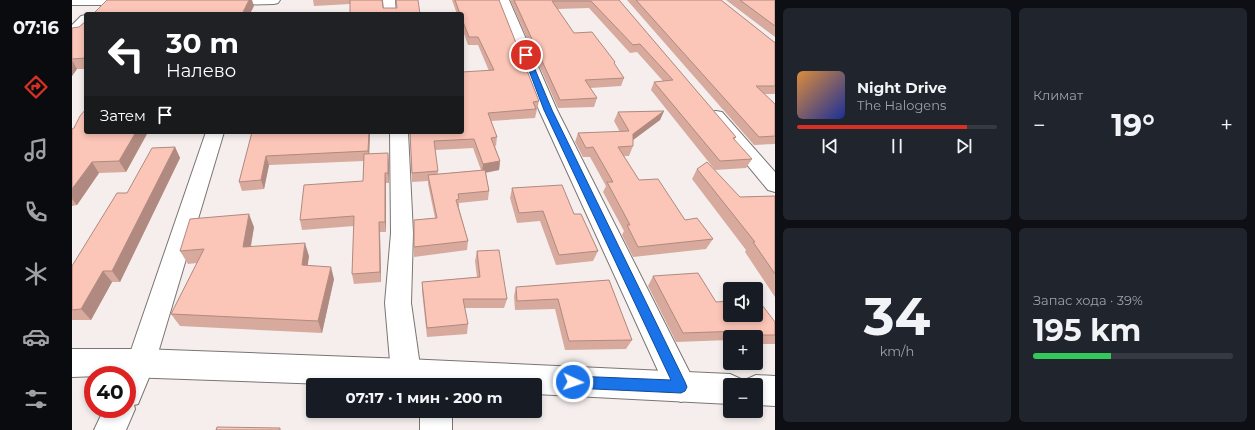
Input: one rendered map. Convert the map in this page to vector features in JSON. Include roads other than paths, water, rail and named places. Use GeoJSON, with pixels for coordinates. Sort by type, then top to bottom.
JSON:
{"type":"FeatureCollection","features":[{"type":"Feature","properties":{"kind":"street"},"geometry":{"type":"LineString","coordinates":[[265,12],[270,0]]}},
{"type":"Feature","properties":{"kind":"street"},"geometry":{"type":"LineString","coordinates":[[209,1],[274,0]]}},
{"type":"Feature","properties":{"kind":"street"},"geometry":{"type":"LineString","coordinates":[[389,0],[390,12]]}},
{"type":"Feature","properties":{"kind":"street"},"geometry":{"type":"LineString","coordinates":[[503,0],[548,110],[681,387]]}},
{"type":"Feature","properties":{"kind":"street"},"geometry":{"type":"LineString","coordinates":[[72,1],[149,1]]}},
{"type":"Feature","properties":{"kind":"street"},"geometry":{"type":"LineString","coordinates":[[93,12],[105,1]]}},
{"type":"Feature","properties":{"kind":"street"},"geometry":{"type":"LineString","coordinates":[[72,33],[84,21]]}},
{"type":"Feature","properties":{"kind":"street"},"geometry":{"type":"LineString","coordinates":[[708,107],[775,185]]}},
{"type":"Feature","properties":{"kind":"street"},"geometry":{"type":"LineString","coordinates":[[136,374],[141,363],[213,134]]}},
{"type":"Feature","properties":{"kind":"street"},"geometry":{"type":"LineString","coordinates":[[399,134],[402,233],[398,303],[406,373]]}},
{"type":"Feature","properties":{"kind":"street"},"geometry":{"type":"LineString","coordinates":[[72,363],[141,363],[406,373],[427,378]]}},
{"type":"Feature","properties":{"kind":"street"},"geometry":{"type":"LineString","coordinates":[[542,383],[723,389]]}},
{"type":"Feature","properties":{"kind":"street"},"geometry":{"type":"LineString","coordinates":[[763,390],[775,391]]}},
{"type":"Feature","properties":{"kind":"street"},"geometry":{"type":"LineString","coordinates":[[110,430],[116,418]]}},
{"type":"Feature","properties":{"kind":"street"},"geometry":{"type":"LineString","coordinates":[[436,418],[436,430]]}}]}
